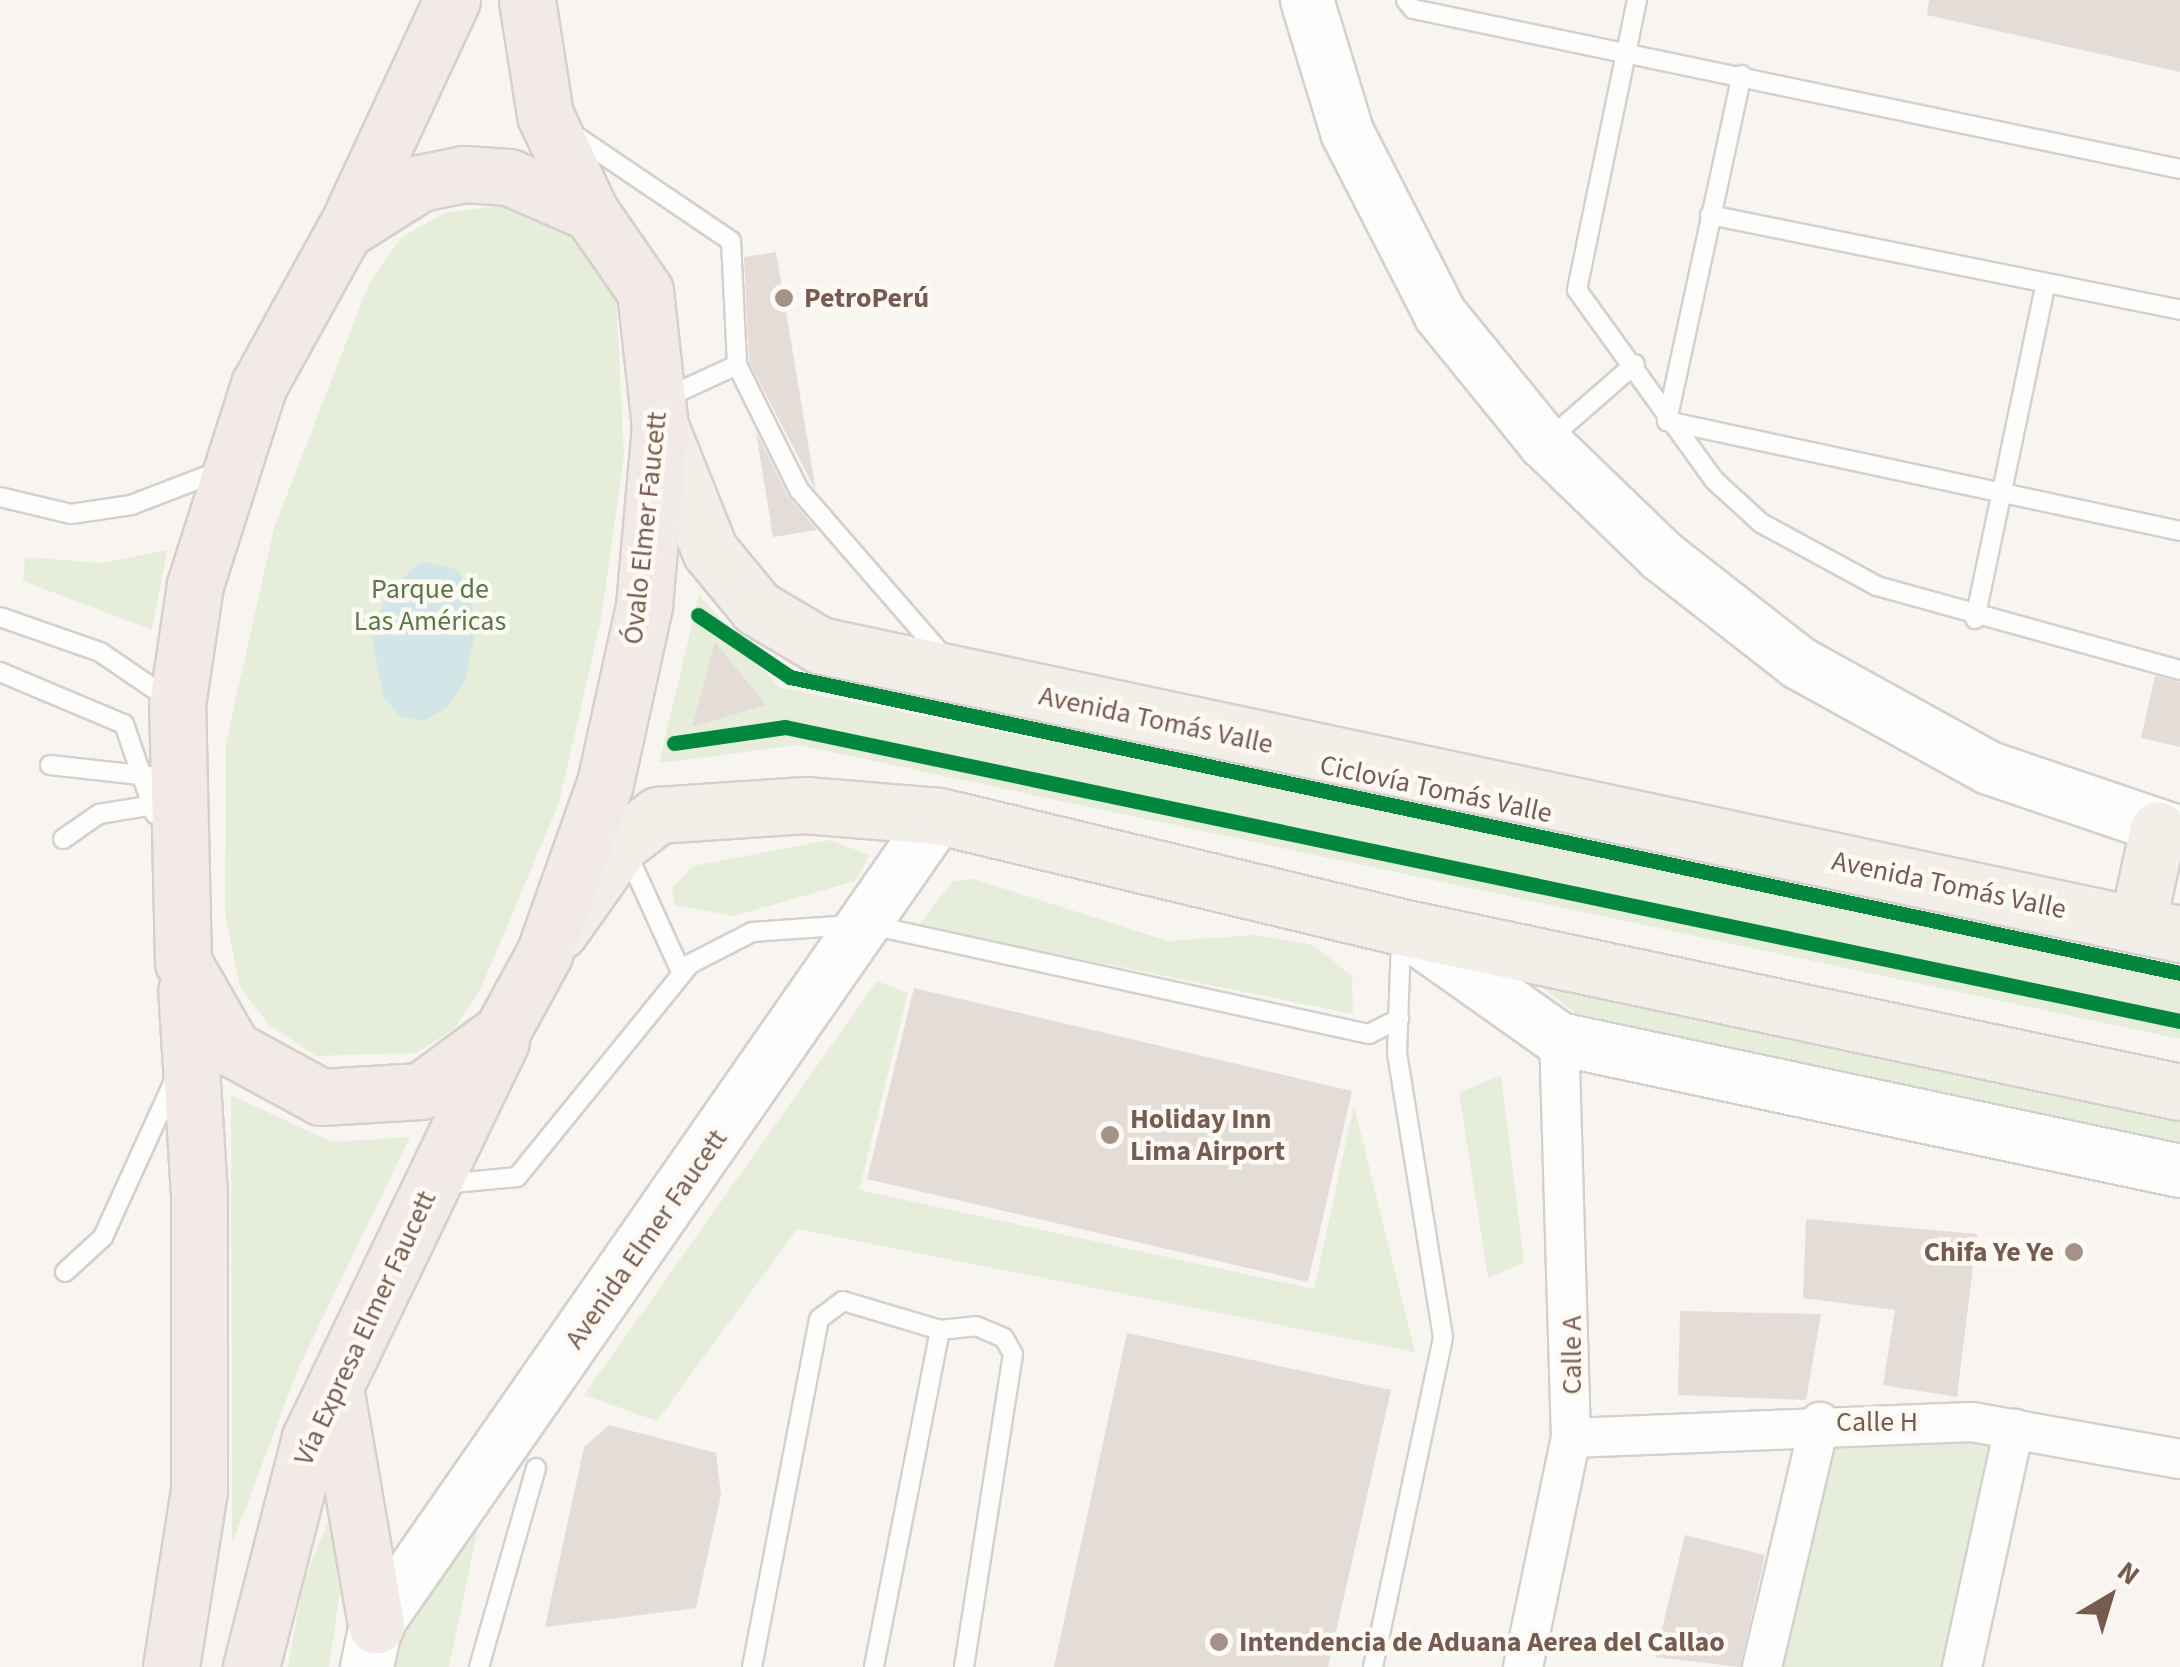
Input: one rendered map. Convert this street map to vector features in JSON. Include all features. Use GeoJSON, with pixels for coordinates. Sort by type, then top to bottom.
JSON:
{"type":"FeatureCollection","features":[{"type":"Feature","properties":{"kind":"highway"},"geometry":{"type":"LineString","coordinates":[[344,231],[452,0]]}},
{"type":"Feature","properties":{"kind":"highway"},"geometry":{"type":"LineString","coordinates":[[528,0],[546,115],[591,213]]}},
{"type":"Feature","properties":{"kind":"highway","name":"Óvalo Elmer Faucett"},"geometry":{"type":"LineString","coordinates":[[464,174],[509,177],[591,213],[645,291],[659,414],[644,606],[609,765],[544,954],[520,1004],[452,1076],[354,1102],[289,1087],[246,1060],[211,1024],[183,962],[177,705],[195,585],[228,468],[296,305],[344,231],[420,183],[464,174]]}},
{"type":"Feature","properties":{"kind":"highway"},"geometry":{"type":"LineString","coordinates":[[170,1667],[199,1490],[192,1045],[183,962]]}},
{"type":"Feature","properties":{"kind":"highway","name":"Vía Expresa Elmer Faucett"},"geometry":{"type":"LineString","coordinates":[[251,1667],[296,1474],[520,1004]]}},
{"type":"Feature","properties":{"kind":"highway"},"geometry":{"type":"LineString","coordinates":[[335,1387],[372,1646]]}},
{"type":"Feature","properties":{"kind":"main road"},"geometry":{"type":"LineString","coordinates":[[1308,0],[1348,132],[1440,314],[1545,443],[1662,556],[1799,663],[1990,768],[2169,831],[2158,929]]}},
{"type":"Feature","properties":{"kind":"main road","name":"Avenida Tomás Valle"},"geometry":{"type":"LineString","coordinates":[[659,414],[710,551],[757,608],[819,645],[963,680],[2158,929]]}},
{"type":"Feature","properties":{"kind":"main road"},"geometry":{"type":"LineString","coordinates":[[544,954],[622,842],[658,815],[730,808],[939,816],[1401,927],[2180,1092]]}},
{"type":"Feature","properties":{"kind":"main road","name":"Avenida Elmer Faucett"},"geometry":{"type":"LineString","coordinates":[[372,1646],[939,816]]}},
{"type":"Feature","properties":{"kind":"main road"},"geometry":{"type":"LineString","coordinates":[[1401,927],[1559,1039],[2180,1172]]}},
{"type":"Feature","properties":{"kind":"street","name":"Calle A"},"geometry":{"type":"LineString","coordinates":[[1523,1667],[1570,1438],[1559,1039]]}},
{"type":"Feature","properties":{"kind":"street","name":"Calle H"},"geometry":{"type":"LineString","coordinates":[[1570,1438],[1820,1422],[2014,1429],[2180,1459]]}},
{"type":"Feature","properties":{"kind":"street"},"geometry":{"type":"LineString","coordinates":[[1762,1667],[1820,1422]]}},
{"type":"Feature","properties":{"kind":"street"},"geometry":{"type":"LineString","coordinates":[[1962,1667],[2014,1429]]}},
{"type":"Feature","properties":{"kind":"lane"},"geometry":{"type":"LineString","coordinates":[[1406,0],[2180,169]]}},
{"type":"Feature","properties":{"kind":"lane"},"geometry":{"type":"LineString","coordinates":[[1637,0],[1577,290],[1634,364],[1668,420],[1761,522],[1846,573],[1975,618],[2180,670]]}},
{"type":"Feature","properties":{"kind":"lane"},"geometry":{"type":"LineString","coordinates":[[1668,420],[1742,75]]}},
{"type":"Feature","properties":{"kind":"lane"},"geometry":{"type":"LineString","coordinates":[[546,115],[731,241],[737,365],[799,490],[963,680]]}},
{"type":"Feature","properties":{"kind":"lane"},"geometry":{"type":"LineString","coordinates":[[1710,215],[2180,310]]}},
{"type":"Feature","properties":{"kind":"lane"},"geometry":{"type":"LineString","coordinates":[[1975,618],[2046,283]]}},
{"type":"Feature","properties":{"kind":"lane"},"geometry":{"type":"LineString","coordinates":[[1545,443],[1634,364]]}},
{"type":"Feature","properties":{"kind":"lane"},"geometry":{"type":"LineString","coordinates":[[659,414],[737,365]]}},
{"type":"Feature","properties":{"kind":"lane"},"geometry":{"type":"LineString","coordinates":[[1668,420],[2180,531]]}},
{"type":"Feature","properties":{"kind":"lane"},"geometry":{"type":"LineString","coordinates":[[0,496],[71,514],[131,505],[228,468]]}},
{"type":"Feature","properties":{"kind":"lane"},"geometry":{"type":"LineString","coordinates":[[0,617],[100,652],[177,705]]}},
{"type":"Feature","properties":{"kind":"lane"},"geometry":{"type":"LineString","coordinates":[[0,672],[124,724],[149,776],[156,837],[182,894]]}},
{"type":"Feature","properties":{"kind":"lane"},"geometry":{"type":"LineString","coordinates":[[50,765],[149,776]]}},
{"type":"Feature","properties":{"kind":"lane"},"geometry":{"type":"LineString","coordinates":[[63,839],[98,814],[154,805]]}},
{"type":"Feature","properties":{"kind":"lane"},"geometry":{"type":"LineString","coordinates":[[622,842],[682,974]]}},
{"type":"Feature","properties":{"kind":"lane"},"geometry":{"type":"LineString","coordinates":[[432,1185],[517,1177],[682,974],[752,932],[866,924],[1369,1034],[1399,1019]]}},
{"type":"Feature","properties":{"kind":"lane"},"geometry":{"type":"LineString","coordinates":[[1372,1667],[1443,1337],[1399,1019],[1401,927]]}},
{"type":"Feature","properties":{"kind":"lane"},"geometry":{"type":"LineString","coordinates":[[65,1272],[103,1237],[192,1045]]}},
{"type":"Feature","properties":{"kind":"lane"},"geometry":{"type":"LineString","coordinates":[[752,1667],[819,1319],[842,1301],[940,1330],[976,1326],[1004,1338],[1013,1354],[964,1667]]}},
{"type":"Feature","properties":{"kind":"lane"},"geometry":{"type":"LineString","coordinates":[[874,1667],[940,1330]]}},
{"type":"Feature","properties":{"kind":"lane"},"geometry":{"type":"LineString","coordinates":[[479,1667],[536,1468]]}},
{"type":"Feature","properties":{"kind":"green space","name":"Parque de Las Américas"},"geometry":{"type":"Polygon","coordinates":[[[506,205],[584,243],[616,294],[624,457],[601,619],[559,803],[481,988],[455,1028],[417,1053],[316,1056],[268,1024],[240,987],[225,914],[226,743],[274,528],[370,281],[402,237],[444,213],[506,205]]]}},
{"type":"Feature","properties":{"kind":"green space"},"geometry":{"type":"Polygon","coordinates":[[[167,550],[152,630],[23,581],[25,557],[102,563],[167,550]]]}},
{"type":"Feature","properties":{"kind":"green space"},"geometry":{"type":"Polygon","coordinates":[[[699,595],[779,687],[2180,971],[2180,1039],[798,745],[659,763],[699,595]]]}},
{"type":"Feature","properties":{"kind":"green space"},"geometry":{"type":"Polygon","coordinates":[[[829,840],[870,855],[855,881],[734,916],[675,905],[672,888],[693,866],[829,840]]]}},
{"type":"Feature","properties":{"kind":"green space"},"geometry":{"type":"Polygon","coordinates":[[[974,879],[1168,941],[1256,935],[1313,945],[1352,976],[1353,1014],[918,926],[953,881],[974,879]]]}},
{"type":"Feature","properties":{"kind":"green space"},"geometry":{"type":"Polygon","coordinates":[[[877,981],[908,993],[859,1190],[1314,1289],[1354,1106],[1415,1352],[797,1229],[657,1421],[584,1395],[877,981]]]}},
{"type":"Feature","properties":{"kind":"green space"},"geometry":{"type":"Polygon","coordinates":[[[1542,987],[2180,1119],[2180,1147],[1579,1016],[1542,987]]]}},
{"type":"Feature","properties":{"kind":"green space"},"geometry":{"type":"Polygon","coordinates":[[[1501,1076],[1524,1262],[1488,1278],[1459,1092],[1501,1076]]]}},
{"type":"Feature","properties":{"kind":"green space"},"geometry":{"type":"Polygon","coordinates":[[[231,1095],[332,1142],[410,1137],[298,1369],[232,1544],[231,1095]]]}},
{"type":"Feature","properties":{"kind":"green space"},"geometry":{"type":"Polygon","coordinates":[[[1835,1435],[1992,1444],[1944,1667],[1783,1667],[1835,1435]]]}},
{"type":"Feature","properties":{"kind":"green space"},"geometry":{"type":"Polygon","coordinates":[[[334,1507],[340,1592],[329,1667],[288,1667],[303,1583],[334,1507]]]}},
{"type":"Feature","properties":{"kind":"green space"},"geometry":{"type":"Polygon","coordinates":[[[479,1523],[449,1667],[394,1667],[400,1641],[479,1523]]]}},
{"type":"Feature","properties":{"kind":"shaded area"},"geometry":{"type":"Polygon","coordinates":[[[421,561],[459,570],[477,623],[465,681],[447,708],[422,721],[400,716],[383,696],[372,639],[386,594],[421,561]]]}},
{"type":"Feature","properties":{"kind":"building"},"geometry":{"type":"Polygon","coordinates":[[[1929,0],[2180,0],[2180,72],[1927,15],[1929,0]]]}},
{"type":"Feature","properties":{"kind":"building"},"geometry":{"type":"Polygon","coordinates":[[[776,252],[816,491],[749,362],[744,257],[776,252]]]}},
{"type":"Feature","properties":{"kind":"building"},"geometry":{"type":"Polygon","coordinates":[[[756,432],[788,496],[817,530],[773,537],[756,432]]]}},
{"type":"Feature","properties":{"kind":"building"},"geometry":{"type":"Polygon","coordinates":[[[715,642],[766,705],[692,727],[715,642]]]}},
{"type":"Feature","properties":{"kind":"building"},"geometry":{"type":"Polygon","coordinates":[[[2155,676],[2180,682],[2180,747],[2141,738],[2155,676]]]}},
{"type":"Feature","properties":{"kind":"building","name":"Holiday Inn Lima Airport"},"geometry":{"type":"Polygon","coordinates":[[[914,988],[1352,1091],[1308,1282],[867,1179],[914,988]]]}},
{"type":"Feature","properties":{"kind":"building"},"geometry":{"type":"Polygon","coordinates":[[[1806,1219],[1977,1234],[1957,1397],[1883,1385],[1895,1310],[1803,1298],[1806,1219]]]}},
{"type":"Feature","properties":{"kind":"building"},"geometry":{"type":"Polygon","coordinates":[[[1680,1311],[1821,1314],[1806,1400],[1678,1395],[1680,1311]]]}},
{"type":"Feature","properties":{"kind":"building"},"geometry":{"type":"Polygon","coordinates":[[[1127,1333],[1391,1390],[1328,1667],[1054,1667],[1127,1333]]]}},
{"type":"Feature","properties":{"kind":"building"},"geometry":{"type":"Polygon","coordinates":[[[609,1425],[716,1453],[721,1495],[696,1608],[545,1627],[584,1447],[609,1425]]]}},
{"type":"Feature","properties":{"kind":"building"},"geometry":{"type":"Polygon","coordinates":[[[1685,1535],[1765,1555],[1740,1667],[1655,1657],[1685,1535]]]}},
{"type":"Feature","properties":{"kind":"cycle path","name":"Ciclovía Tomás Valle"},"geometry":{"type":"LineString","coordinates":[[698,615],[790,677],[2180,973]]}},
{"type":"Feature","properties":{"kind":"cycle path"},"geometry":{"type":"LineString","coordinates":[[674,743],[785,727],[2180,1021]]}},
{"type":"Feature","properties":{"kind":"place","name":"PetroPerú"},"geometry":{"type":"Point","coordinates":[784,298]}},
{"type":"Feature","properties":{"kind":"place","name":"Holiday Inn Lima Airport"},"geometry":{"type":"Point","coordinates":[1110,1135]}},
{"type":"Feature","properties":{"kind":"place","name":"Chifa Ye Ye"},"geometry":{"type":"Point","coordinates":[2074,1252]}},
{"type":"Feature","properties":{"kind":"place","name":"Intendencia de Aduana Aerea del Callao"},"geometry":{"type":"Point","coordinates":[1219,1642]}}]}
